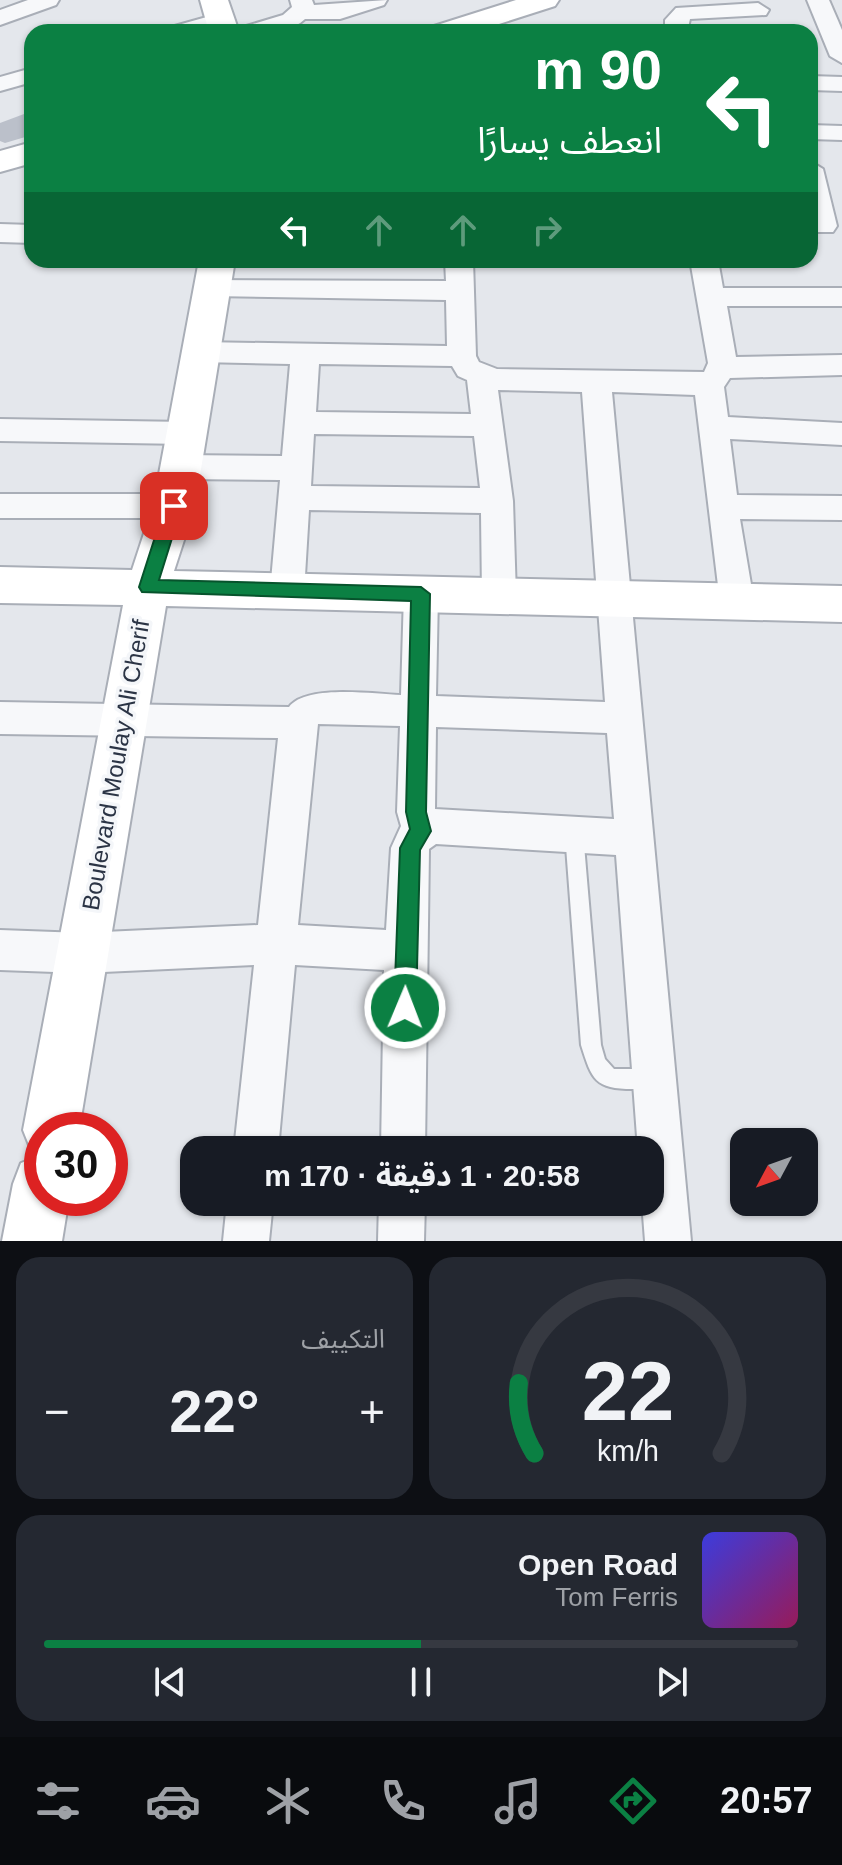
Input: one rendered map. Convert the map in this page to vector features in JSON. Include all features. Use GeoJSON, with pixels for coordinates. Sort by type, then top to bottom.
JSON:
{"type":"FeatureCollection","features":[{"type":"Feature","properties":{"kind":"street"},"geometry":{"type":"LineString","coordinates":[[0,18],[48,0]]}},
{"type":"Feature","properties":{"kind":"street"},"geometry":{"type":"LineString","coordinates":[[278,24],[291,20],[302,6],[340,12],[376,0]]}},
{"type":"Feature","properties":{"kind":"street"},"geometry":{"type":"LineString","coordinates":[[449,24],[523,0]]}},
{"type":"Feature","properties":{"kind":"street"},"geometry":{"type":"LineString","coordinates":[[469,24],[545,0]]}},
{"type":"Feature","properties":{"kind":"street"},"geometry":{"type":"LineString","coordinates":[[818,0],[842,56]]}},
{"type":"Feature","properties":{"kind":"street"},"geometry":{"type":"LineString","coordinates":[[676,24],[684,13],[759,14]]}},
{"type":"Feature","properties":{"kind":"street"},"geometry":{"type":"LineString","coordinates":[[201,24],[220,17]]}},
{"type":"Feature","properties":{"kind":"street"},"geometry":{"type":"LineString","coordinates":[[0,84],[24,77]]}},
{"type":"Feature","properties":{"kind":"street"},"geometry":{"type":"LineString","coordinates":[[818,83],[842,84]]}},
{"type":"Feature","properties":{"kind":"street"},"geometry":{"type":"LineString","coordinates":[[818,132],[842,133]]}},
{"type":"Feature","properties":{"kind":"street"},"geometry":{"type":"LineString","coordinates":[[0,162],[24,154]]}},
{"type":"Feature","properties":{"kind":"street"},"geometry":{"type":"LineString","coordinates":[[0,171],[24,164]]}},
{"type":"Feature","properties":{"kind":"street"},"geometry":{"type":"LineString","coordinates":[[818,199],[825,226]]}},
{"type":"Feature","properties":{"kind":"street"},"geometry":{"type":"LineString","coordinates":[[0,233],[24,234]]}},
{"type":"Feature","properties":{"kind":"street"},"geometry":{"type":"LineString","coordinates":[[459,268],[459,291],[472,366],[489,425],[497,501],[499,596]]}},
{"type":"Feature","properties":{"kind":"street"},"geometry":{"type":"LineString","coordinates":[[706,268],[712,297],[716,375],[712,427],[737,602]]}},
{"type":"Feature","properties":{"kind":"street"},"geometry":{"type":"LineString","coordinates":[[214,274],[459,291]]}},
{"type":"Feature","properties":{"kind":"street","name":"Boulevard Moulay Ali Cherif"},"geometry":{"type":"LineString","coordinates":[[54,1112],[148,587],[180,469],[214,274]]}},
{"type":"Feature","properties":{"kind":"street"},"geometry":{"type":"LineString","coordinates":[[712,297],[842,297]]}},
{"type":"Feature","properties":{"kind":"street"},"geometry":{"type":"LineString","coordinates":[[200,352],[305,354],[472,366],[596,382],[842,365]]}},
{"type":"Feature","properties":{"kind":"street"},"geometry":{"type":"LineString","coordinates":[[287,592],[305,354]]}},
{"type":"Feature","properties":{"kind":"street"},"geometry":{"type":"LineString","coordinates":[[596,382],[668,1241]]}},
{"type":"Feature","properties":{"kind":"street"},"geometry":{"type":"LineString","coordinates":[[300,423],[489,425]]}},
{"type":"Feature","properties":{"kind":"street"},"geometry":{"type":"LineString","coordinates":[[712,427],[842,434]]}},
{"type":"Feature","properties":{"kind":"street"},"geometry":{"type":"LineString","coordinates":[[0,430],[180,469],[497,501]]}},
{"type":"Feature","properties":{"kind":"street"},"geometry":{"type":"LineString","coordinates":[[0,506],[180,469]]}},
{"type":"Feature","properties":{"kind":"street"},"geometry":{"type":"LineString","coordinates":[[722,507],[842,508]]}},
{"type":"Feature","properties":{"kind":"street"},"geometry":{"type":"LineString","coordinates":[[0,585],[842,604]]}},
{"type":"Feature","properties":{"kind":"street"},"geometry":{"type":"LineString","coordinates":[[421,594],[416,812],[421,831]]}},
{"type":"Feature","properties":{"kind":"street"},"geometry":{"type":"LineString","coordinates":[[257,1136],[298,723],[305,713],[317,708],[625,718]]}},
{"type":"Feature","properties":{"kind":"street"},"geometry":{"type":"LineString","coordinates":[[0,718],[298,723]]}},
{"type":"Feature","properties":{"kind":"street"},"geometry":{"type":"LineString","coordinates":[[403,1136],[405,951],[410,848],[421,831],[439,824],[634,838]]}},
{"type":"Feature","properties":{"kind":"street"},"geometry":{"type":"LineString","coordinates":[[0,950],[82,953],[278,944],[405,951]]}},
{"type":"Feature","properties":{"kind":"street"},"geometry":{"type":"LineString","coordinates":[[32,1241],[36,1216]]}},
{"type":"Feature","properties":{"kind":"street"},"geometry":{"type":"LineString","coordinates":[[246,1241],[249,1216]]}},
{"type":"Feature","properties":{"kind":"street"},"geometry":{"type":"LineString","coordinates":[[401,1241],[402,1216]]}},
{"type":"Feature","properties":{"kind":"lane"},"geometry":{"type":"LineString","coordinates":[[574,833],[591,1045],[597,1065],[610,1079],[654,1079]]}},
{"type":"Feature","properties":{"kind":"building"},"geometry":{"type":"Polygon","coordinates":[[[24,114],[24,137],[5,143],[0,141],[0,123],[24,114]]]}},
{"type":"Feature","properties":{"kind":"route"},"geometry":{"type":"LineString","coordinates":[[174,506],[148,587],[421,594],[416,812],[421,831],[410,848],[405,1008]]}}]}
